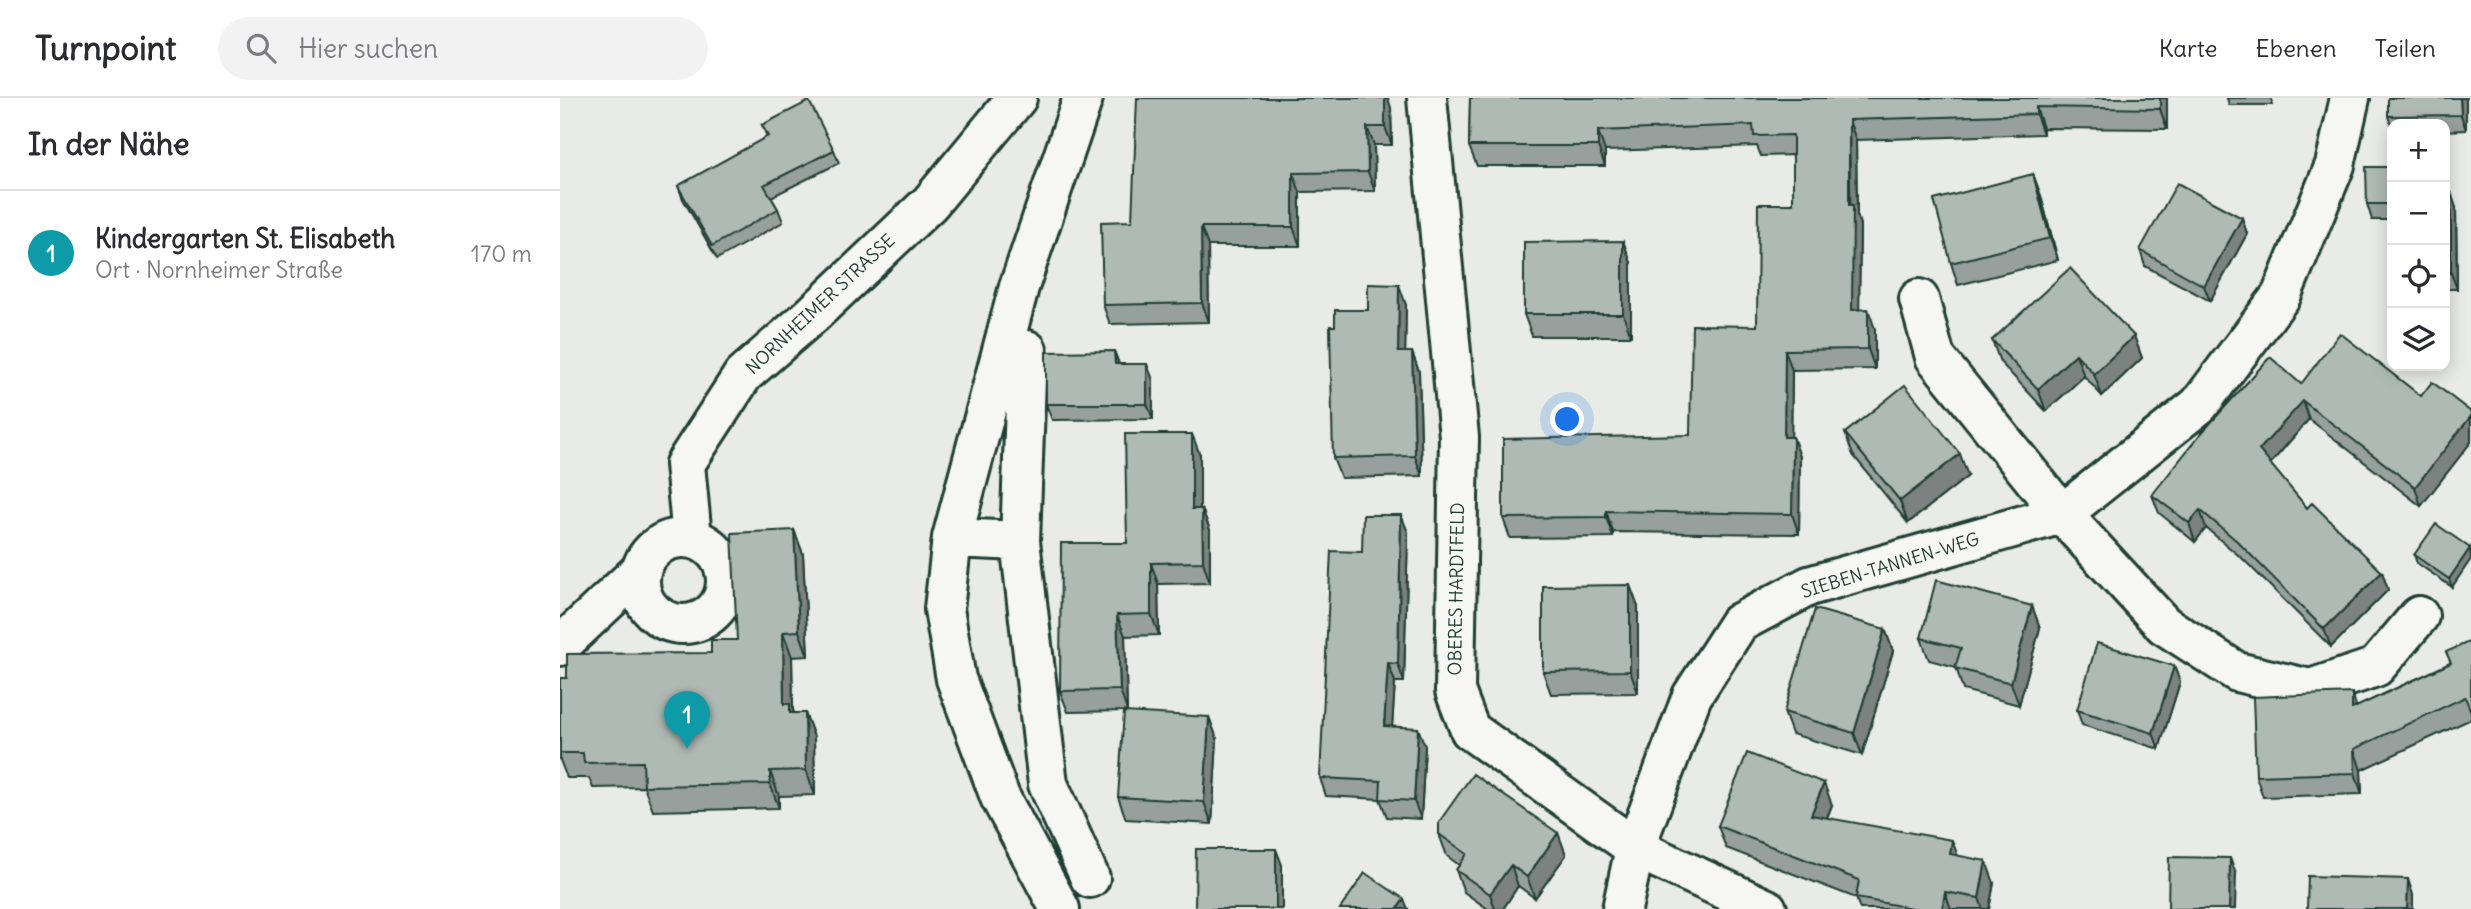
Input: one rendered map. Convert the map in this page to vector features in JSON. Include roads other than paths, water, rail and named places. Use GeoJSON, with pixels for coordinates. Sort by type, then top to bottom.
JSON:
{"type":"FeatureCollection","features":[{"type":"Feature","properties":{"kind":"street","name":"NORNHEIMER STRASSE"},"geometry":{"type":"LineString","coordinates":[[692,538],[685,464],[743,375],[813,315],[930,203],[1017,98]]}},
{"type":"Feature","properties":{"kind":"street"},"geometry":{"type":"LineString","coordinates":[[1060,909],[1000,797],[956,678],[944,609],[952,538],[1018,287],[1083,98]]}},
{"type":"Feature","properties":{"kind":"street","name":"OBERES HARDTFELD"},"geometry":{"type":"LineString","coordinates":[[1427,98],[1459,437],[1455,691],[1470,730],[1635,848],[1767,909]]}},
{"type":"Feature","properties":{"kind":"street","name":"SIEBEN-TANNEN-WEG"},"geometry":{"type":"LineString","coordinates":[[1622,909],[1635,848],[1692,696],[1739,623],[1809,586],[2062,514],[2199,405],[2281,296],[2335,165],[2350,98]]}},
{"type":"Feature","properties":{"kind":"street"},"geometry":{"type":"LineString","coordinates":[[1919,299],[1935,357],[2062,514],[2164,625],[2237,672],[2310,689],[2376,667],[2419,616]]}},
{"type":"Feature","properties":{"kind":"street"},"geometry":{"type":"LineString","coordinates":[[1027,350],[1020,541],[1048,784],[1090,878]]}},
{"type":"Feature","properties":{"kind":"street"},"geometry":{"type":"LineString","coordinates":[[560,646],[642,569],[652,551],[664,542],[692,538],[706,544],[724,566],[725,594],[709,616],[683,625],[656,615],[641,592],[642,569]]}},
{"type":"Feature","properties":{"kind":"street"},"geometry":{"type":"LineString","coordinates":[[952,538],[1020,541]]}},
{"type":"Feature","properties":{"kind":"place","name":"Kindergarten St. Elisabeth"},"geometry":{"type":"Point","coordinates":[687,749]}}]}
